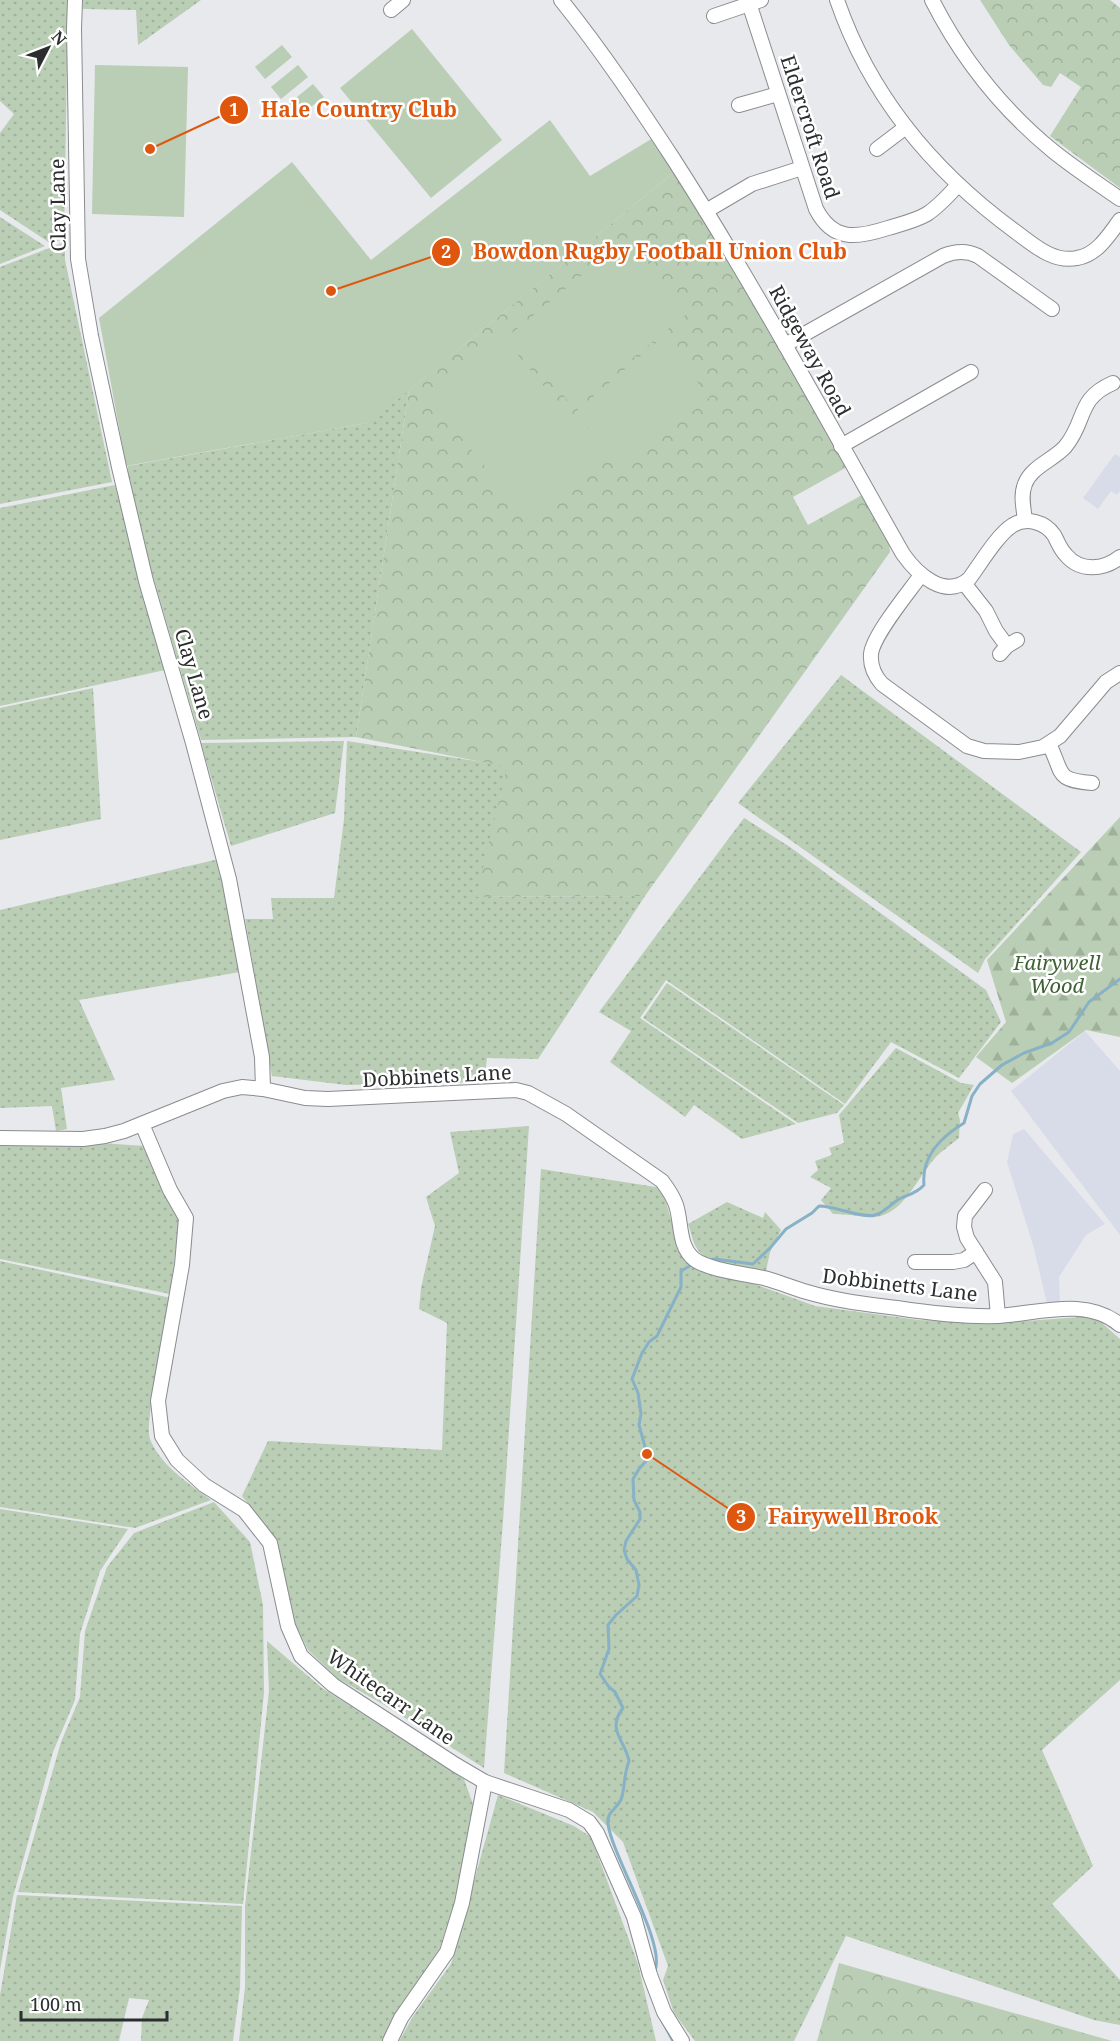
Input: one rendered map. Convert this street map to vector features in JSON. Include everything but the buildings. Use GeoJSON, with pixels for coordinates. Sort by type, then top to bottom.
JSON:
{"type":"FeatureCollection","features":[{"type":"Feature","properties":{"kind":"street","name":"Clay Lane"},"geometry":{"type":"LineString","coordinates":[[75,0],[78,259],[89,325],[146,581],[193,743],[229,879],[262,1057],[263,1089]]}},
{"type":"Feature","properties":{"kind":"street"},"geometry":{"type":"LineString","coordinates":[[391,10],[403,0]]}},
{"type":"Feature","properties":{"kind":"street","name":"Ridgeway Road"},"geometry":{"type":"LineString","coordinates":[[561,0],[616,72],[706,211],[903,554],[921,574]]}},
{"type":"Feature","properties":{"kind":"street"},"geometry":{"type":"LineString","coordinates":[[837,0],[862,59],[906,127],[934,162],[990,213],[1040,249],[1057,258],[1078,258],[1091,253],[1104,241],[1120,220]]}},
{"type":"Feature","properties":{"kind":"street"},"geometry":{"type":"LineString","coordinates":[[932,0],[973,66],[1008,108],[1053,150],[1120,200]]}},
{"type":"Feature","properties":{"kind":"street"},"geometry":{"type":"LineString","coordinates":[[712,17],[753,1]]}},
{"type":"Feature","properties":{"kind":"street","name":"Eldercroft Road"},"geometry":{"type":"LineString","coordinates":[[753,1],[778,94],[819,216],[835,230],[852,236],[866,235],[918,219],[936,207],[958,185]]}},
{"type":"Feature","properties":{"kind":"street"},"geometry":{"type":"LineString","coordinates":[[737,106],[778,94]]}},
{"type":"Feature","properties":{"kind":"street"},"geometry":{"type":"LineString","coordinates":[[876,149],[906,127]]}},
{"type":"Feature","properties":{"kind":"street"},"geometry":{"type":"LineString","coordinates":[[706,211],[752,184],[802,168]]}},
{"type":"Feature","properties":{"kind":"street"},"geometry":{"type":"LineString","coordinates":[[785,345],[943,256],[955,252],[968,252],[978,256],[1052,309]]}},
{"type":"Feature","properties":{"kind":"street"},"geometry":{"type":"LineString","coordinates":[[841,446],[971,372]]}},
{"type":"Feature","properties":{"kind":"street"},"geometry":{"type":"LineString","coordinates":[[1025,521],[1023,492],[1028,478],[1065,446],[1093,394],[1114,383]]}},
{"type":"Feature","properties":{"kind":"street"},"geometry":{"type":"LineString","coordinates":[[1120,557],[1103,566],[1091,567],[1078,564],[1065,554],[1048,528],[1033,521],[1016,524],[1006,531],[964,583],[951,587],[944,586],[932,582],[921,574],[874,643],[871,662],[876,678],[885,686],[971,748],[1019,752],[1034,751],[1049,744],[1065,731],[1106,682],[1120,673]]}},
{"type":"Feature","properties":{"kind":"street"},"geometry":{"type":"LineString","coordinates":[[964,583],[986,611],[996,631],[1008,647]]}},
{"type":"Feature","properties":{"kind":"street"},"geometry":{"type":"LineString","coordinates":[[1049,744],[1063,776],[1086,787]]}},
{"type":"Feature","properties":{"kind":"street"},"geometry":{"type":"LineString","coordinates":[[0,1138],[83,1138],[114,1133],[222,1091],[242,1087],[263,1089]]}},
{"type":"Feature","properties":{"kind":"street","name":"Dobbinets Lane"},"geometry":{"type":"LineString","coordinates":[[263,1089],[305,1098],[328,1100],[516,1090],[528,1093],[566,1114],[663,1181],[672,1193],[677,1207],[685,1247],[694,1260],[711,1268]]}},
{"type":"Feature","properties":{"kind":"street","name":"Whitecarr Lane"},"geometry":{"type":"LineString","coordinates":[[142,1124],[170,1190],[186,1218],[182,1265],[158,1401],[162,1436],[177,1460],[204,1485],[244,1510],[270,1543],[288,1626],[301,1656],[333,1685],[484,1782],[569,1810],[589,1822],[604,1847],[634,1917],[650,1975],[664,2012],[682,2041]]}},
{"type":"Feature","properties":{"kind":"street"},"geometry":{"type":"LineString","coordinates":[[985,1190],[965,1216],[964,1227],[967,1238],[995,1282],[998,1316]]}},
{"type":"Feature","properties":{"kind":"street"},"geometry":{"type":"LineString","coordinates":[[915,1262],[953,1262],[964,1260],[976,1252]]}},
{"type":"Feature","properties":{"kind":"street","name":"Dobbinetts Lane"},"geometry":{"type":"LineString","coordinates":[[711,1268],[779,1282],[806,1292],[856,1303],[961,1316],[998,1316],[1054,1309],[1077,1310],[1098,1312],[1120,1325]]}},
{"type":"Feature","properties":{"kind":"street"},"geometry":{"type":"LineString","coordinates":[[390,2041],[401,2018],[447,1952],[462,1903],[484,1782]]}},
{"type":"Feature","properties":{"kind":"shaded area"},"geometry":{"type":"Polygon","coordinates":[[[1115,454],[1120,457],[1120,491],[1117,495],[1111,491],[1098,509],[1083,498],[1115,454]]]}},
{"type":"Feature","properties":{"kind":"shaded area"},"geometry":{"type":"Polygon","coordinates":[[[1085,1031],[1120,1071],[1120,1235],[1011,1091],[1085,1031]]]}},
{"type":"Feature","properties":{"kind":"shaded area"},"geometry":{"type":"Polygon","coordinates":[[[1024,1129],[1105,1224],[1086,1235],[1059,1277],[1060,1303],[1047,1303],[1033,1245],[1007,1162],[1013,1134],[1024,1129]]]}},
{"type":"Feature","properties":{"kind":"green space"},"geometry":{"type":"Polygon","coordinates":[[[0,0],[68,0],[64,239],[50,243],[0,210],[0,133],[14,114],[0,101],[0,0]]]}},
{"type":"Feature","properties":{"kind":"green space"},"geometry":{"type":"Polygon","coordinates":[[[83,0],[201,0],[138,45],[136,10],[83,9],[83,0]]]}},
{"type":"Feature","properties":{"kind":"green space"},"geometry":{"type":"Polygon","coordinates":[[[980,0],[1110,0],[1120,8],[1120,188],[1050,136],[1081,87],[1060,73],[1051,87],[1043,85],[1009,45],[980,0]]]}},
{"type":"Feature","properties":{"kind":"green space"},"geometry":{"type":"Polygon","coordinates":[[[412,29],[502,140],[431,198],[340,88],[412,29]]]}},
{"type":"Feature","properties":{"kind":"green space"},"geometry":{"type":"Polygon","coordinates":[[[282,45],[292,57],[265,79],[255,67],[282,45]]]}},
{"type":"Feature","properties":{"kind":"green space"},"geometry":{"type":"Polygon","coordinates":[[[95,65],[188,67],[184,217],[92,214],[95,65]]]}},
{"type":"Feature","properties":{"kind":"green space"},"geometry":{"type":"Polygon","coordinates":[[[298,65],[308,77],[281,99],[271,87],[298,65]]]}},
{"type":"Feature","properties":{"kind":"green space"},"geometry":{"type":"Polygon","coordinates":[[[313,84],[324,97],[296,118],[286,106],[313,84]]]}},
{"type":"Feature","properties":{"kind":"green space"},"geometry":{"type":"Polygon","coordinates":[[[550,120],[590,176],[653,138],[674,172],[373,420],[367,423],[126,466],[99,318],[292,162],[371,260],[550,120]]]}},
{"type":"Feature","properties":{"kind":"green space"},"geometry":{"type":"Polygon","coordinates":[[[674,172],[713,232],[847,467],[793,497],[808,525],[862,495],[889,542],[890,552],[645,896],[476,897],[507,767],[356,737],[409,390],[674,172]]]}},
{"type":"Feature","properties":{"kind":"green space"},"geometry":{"type":"Polygon","coordinates":[[[0,217],[45,246],[0,264],[0,217]]]}},
{"type":"Feature","properties":{"kind":"green space"},"geometry":{"type":"Polygon","coordinates":[[[627,238],[689,312],[573,407],[512,333],[627,238]]]}},
{"type":"Feature","properties":{"kind":"green space"},"geometry":{"type":"Polygon","coordinates":[[[65,242],[65,260],[112,482],[0,504],[0,267],[65,242]]]}},
{"type":"Feature","properties":{"kind":"green space"},"geometry":{"type":"Polygon","coordinates":[[[501,335],[603,457],[528,519],[427,396],[501,335]]]}},
{"type":"Feature","properties":{"kind":"green space"},"geometry":{"type":"Polygon","coordinates":[[[661,339],[710,397],[624,470],[575,412],[661,339]]]}},
{"type":"Feature","properties":{"kind":"green space"},"geometry":{"type":"Polygon","coordinates":[[[409,390],[356,737],[201,740],[145,549],[128,476],[128,466],[367,423],[409,390]]]}},
{"type":"Feature","properties":{"kind":"green space"},"geometry":{"type":"Polygon","coordinates":[[[115,485],[165,670],[0,706],[0,508],[115,485]]]}},
{"type":"Feature","properties":{"kind":"green space"},"geometry":{"type":"Polygon","coordinates":[[[841,675],[1081,852],[985,959],[978,973],[738,803],[841,675]]]}},
{"type":"Feature","properties":{"kind":"green space"},"geometry":{"type":"Polygon","coordinates":[[[93,688],[101,819],[0,840],[0,708],[93,688]]]}},
{"type":"Feature","properties":{"kind":"green space"},"geometry":{"type":"Polygon","coordinates":[[[344,741],[335,813],[231,846],[201,743],[344,741]]]}},
{"type":"Feature","properties":{"kind":"green space"},"geometry":{"type":"Polygon","coordinates":[[[347,741],[508,766],[477,897],[645,896],[538,1059],[487,1058],[484,1082],[346,1085],[272,1076],[245,919],[273,919],[271,898],[334,898],[344,819],[347,741]]]}},
{"type":"Feature","properties":{"kind":"green space","name":"Fairywell Wood"},"geometry":{"type":"Polygon","coordinates":[[[1120,817],[1120,1037],[1086,1030],[1012,1083],[976,1057],[1006,1022],[987,960],[1120,817]]]}},
{"type":"Feature","properties":{"kind":"green space"},"geometry":{"type":"Polygon","coordinates":[[[744,818],[790,847],[986,990],[1001,1022],[959,1078],[891,1042],[845,1104],[666,980],[640,1018],[796,1124],[742,1139],[694,1105],[685,1117],[610,1062],[631,1031],[599,1012],[744,818]]]}},
{"type":"Feature","properties":{"kind":"green space"},"geometry":{"type":"Polygon","coordinates":[[[219,859],[240,972],[79,1000],[115,1080],[61,1088],[67,1129],[56,1131],[52,1106],[0,1108],[0,910],[219,859]]]}},
{"type":"Feature","properties":{"kind":"green space"},"geometry":{"type":"Polygon","coordinates":[[[667,983],[844,1105],[837,1113],[798,1123],[643,1018],[667,983]]]}},
{"type":"Feature","properties":{"kind":"green space"},"geometry":{"type":"Polygon","coordinates":[[[896,1048],[961,1083],[974,1085],[958,1113],[959,1138],[934,1159],[904,1200],[889,1213],[876,1217],[833,1214],[821,1200],[831,1188],[810,1177],[818,1170],[815,1161],[832,1155],[829,1148],[844,1143],[839,1115],[896,1048]]]}},
{"type":"Feature","properties":{"kind":"green space"},"geometry":{"type":"Polygon","coordinates":[[[529,1126],[484,1768],[337,1678],[308,1650],[286,1606],[277,1540],[242,1496],[268,1441],[442,1450],[447,1323],[419,1309],[421,1288],[435,1226],[426,1197],[459,1173],[450,1132],[529,1126]]]}},
{"type":"Feature","properties":{"kind":"green space"},"geometry":{"type":"Polygon","coordinates":[[[68,1141],[146,1146],[180,1215],[170,1294],[0,1259],[0,1146],[68,1141]]]}},
{"type":"Feature","properties":{"kind":"green space"},"geometry":{"type":"Polygon","coordinates":[[[541,1169],[662,1188],[678,1244],[701,1271],[743,1280],[815,1306],[919,1320],[998,1323],[1094,1316],[1120,1339],[1120,1680],[1042,1750],[1093,1866],[1052,1904],[1120,1980],[1120,2025],[1094,2020],[846,1936],[794,2041],[695,2041],[674,2013],[663,1980],[668,1966],[623,1842],[593,1812],[504,1773],[541,1169]]]}},
{"type":"Feature","properties":{"kind":"green space"},"geometry":{"type":"Polygon","coordinates":[[[727,1202],[763,1218],[765,1212],[781,1230],[770,1252],[766,1271],[718,1263],[702,1254],[696,1247],[688,1224],[727,1202]]]}},
{"type":"Feature","properties":{"kind":"green space"},"geometry":{"type":"Polygon","coordinates":[[[0,1261],[171,1298],[150,1414],[150,1439],[168,1466],[211,1500],[135,1528],[0,1507],[0,1261]]]}},
{"type":"Feature","properties":{"kind":"green space"},"geometry":{"type":"Polygon","coordinates":[[[214,1502],[250,1542],[263,1605],[264,1693],[243,1904],[18,1892],[61,1742],[80,1697],[85,1631],[107,1567],[134,1533],[214,1502]]]}},
{"type":"Feature","properties":{"kind":"green space"},"geometry":{"type":"Polygon","coordinates":[[[0,1509],[128,1529],[100,1571],[80,1634],[75,1700],[53,1752],[13,1897],[0,1970],[0,1509]]]}},
{"type":"Feature","properties":{"kind":"green space"},"geometry":{"type":"Polygon","coordinates":[[[267,1641],[322,1688],[464,1779],[474,1807],[454,1903],[438,1954],[396,2017],[383,2041],[239,2041],[245,1987],[245,1906],[269,1691],[267,1641]]]}},
{"type":"Feature","properties":{"kind":"green space"},"geometry":{"type":"Polygon","coordinates":[[[498,1795],[574,1826],[591,1837],[638,1964],[656,2041],[399,2041],[414,2015],[451,1964],[498,1795]]]}},
{"type":"Feature","properties":{"kind":"green space"},"geometry":{"type":"Polygon","coordinates":[[[17,1895],[242,1906],[240,1988],[233,2041],[141,2041],[142,2018],[149,2000],[129,1998],[119,2041],[0,2041],[0,1995],[17,1895]]]}},
{"type":"Feature","properties":{"kind":"green space"},"geometry":{"type":"Polygon","coordinates":[[[839,1963],[1112,2041],[817,2041],[839,1963]]]}},
{"type":"Feature","properties":{"kind":"waterway"},"geometry":{"type":"LineString","coordinates":[[708,1260],[753,1264],[786,1229],[819,1206],[870,1216],[878,1214],[899,1199],[918,1190],[924,1185],[929,1156],[940,1141],[964,1123],[972,1096],[980,1084],[1002,1065],[1024,1053],[1052,1043],[1069,1032],[1089,1002],[1120,979]]}},
{"type":"Feature","properties":{"kind":"waterway"},"geometry":{"type":"LineString","coordinates":[[654,1972],[656,1960],[654,1944],[608,1824],[609,1816],[622,1797],[629,1761],[616,1729],[618,1716],[623,1708],[615,1692],[600,1674],[609,1649],[608,1625],[637,1596],[639,1585],[636,1570],[627,1559],[624,1550],[626,1541],[640,1519],[640,1512],[634,1500],[633,1479],[646,1461],[647,1454],[639,1425],[641,1414],[638,1393],[632,1379],[642,1353],[649,1342],[657,1336],[681,1287],[681,1271],[693,1264]]}},
{"type":"Feature","properties":{"kind":"waterway"},"geometry":{"type":"LineString","coordinates":[[660,2017],[673,2041]]}},
{"type":"Feature","properties":{"kind":"place","name":"Hale Country Club"},"geometry":{"type":"Point","coordinates":[150,149]}},
{"type":"Feature","properties":{"kind":"place","name":"Bowdon Rugby Football Union Club"},"geometry":{"type":"Point","coordinates":[331,291]}},
{"type":"Feature","properties":{"kind":"place","name":"Fairywell Brook"},"geometry":{"type":"Point","coordinates":[647,1454]}}]}
